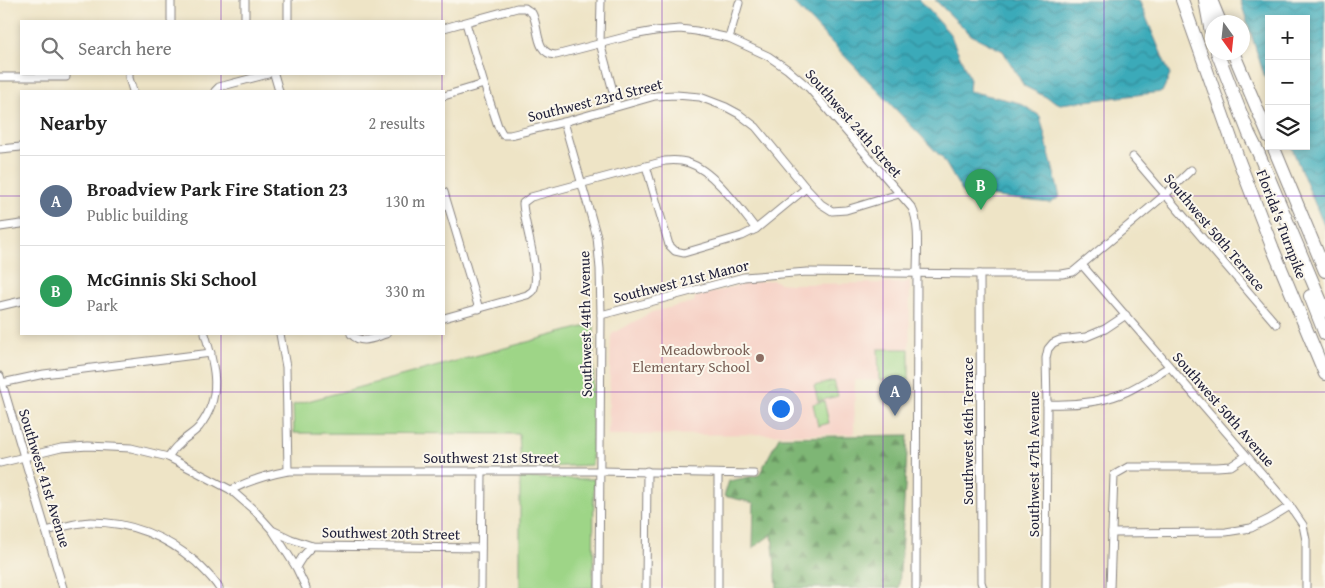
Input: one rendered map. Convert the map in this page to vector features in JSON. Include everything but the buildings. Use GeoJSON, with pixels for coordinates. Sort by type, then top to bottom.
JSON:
{"type":"FeatureCollection","features":[{"type":"Feature","properties":{"kind":"highway"},"geometry":{"type":"LineString","coordinates":[[1176,0],[1204,63]]}},
{"type":"Feature","properties":{"kind":"highway","name":"Florida's Turnpike"},"geometry":{"type":"LineString","coordinates":[[1182,0],[1273,249],[1325,374]]}},
{"type":"Feature","properties":{"kind":"highway"},"geometry":{"type":"LineString","coordinates":[[1205,0],[1208,15]]}},
{"type":"Feature","properties":{"kind":"highway"},"geometry":{"type":"LineString","coordinates":[[1212,0],[1217,15]]}},
{"type":"Feature","properties":{"kind":"highway"},"geometry":{"type":"LineString","coordinates":[[1220,60],[1274,206],[1325,334]]}},
{"type":"Feature","properties":{"kind":"highway"},"geometry":{"type":"LineString","coordinates":[[1236,60],[1265,128]]}},
{"type":"Feature","properties":{"kind":"highway"},"geometry":{"type":"LineString","coordinates":[[1249,134],[1325,311]]}},
{"type":"Feature","properties":{"kind":"highway","name":"Florida's Turnpike"},"geometry":{"type":"LineString","coordinates":[[1274,150],[1325,271]]}},
{"type":"Feature","properties":{"kind":"street"},"geometry":{"type":"LineString","coordinates":[[171,0],[171,20]]}},
{"type":"Feature","properties":{"kind":"street"},"geometry":{"type":"LineString","coordinates":[[245,0],[245,20]]}},
{"type":"Feature","properties":{"kind":"street"},"geometry":{"type":"LineString","coordinates":[[288,0],[288,20]]}},
{"type":"Feature","properties":{"kind":"street"},"geometry":{"type":"LineString","coordinates":[[601,0],[600,43],[617,106]]}},
{"type":"Feature","properties":{"kind":"street"},"geometry":{"type":"LineString","coordinates":[[729,38],[739,3]]}},
{"type":"Feature","properties":{"kind":"street","name":"Southwest 24th Street"},"geometry":{"type":"LineString","coordinates":[[445,28],[517,8],[526,8],[532,13],[542,48],[550,54],[556,55],[655,31],[680,29],[729,38],[768,56],[809,88],[912,208],[915,218],[917,273],[916,588]]}},
{"type":"Feature","properties":{"kind":"street"},"geometry":{"type":"LineString","coordinates":[[445,96],[484,84],[466,23]]}},
{"type":"Feature","properties":{"kind":"street"},"geometry":{"type":"LineString","coordinates":[[0,77],[66,77],[66,75]]}},
{"type":"Feature","properties":{"kind":"street"},"geometry":{"type":"LineString","coordinates":[[129,75],[132,90]]}},
{"type":"Feature","properties":{"kind":"street"},"geometry":{"type":"LineString","coordinates":[[216,90],[220,87],[264,75]]}},
{"type":"Feature","properties":{"kind":"street"},"geometry":{"type":"LineString","coordinates":[[274,75],[278,90]]}},
{"type":"Feature","properties":{"kind":"street","name":"Southwest 23rd Street"},"geometry":{"type":"LineString","coordinates":[[484,84],[498,126],[504,135],[564,122],[655,96],[700,97],[726,107],[756,127],[806,188],[821,204],[832,211],[846,210],[899,194]]}},
{"type":"Feature","properties":{"kind":"street","name":"Southwest 44th Avenue"},"geometry":{"type":"LineString","coordinates":[[564,122],[597,237],[600,269],[599,588]]}},
{"type":"Feature","properties":{"kind":"street"},"geometry":{"type":"LineString","coordinates":[[0,149],[20,147]]}},
{"type":"Feature","properties":{"kind":"street","name":"Southwest 50th Terrace"},"geometry":{"type":"LineString","coordinates":[[1133,157],[1276,324]]}},
{"type":"Feature","properties":{"kind":"street"},"geometry":{"type":"LineString","coordinates":[[445,318],[527,295],[533,291],[536,284],[532,248],[523,212],[523,203],[530,197],[666,160],[679,160],[691,163],[708,173],[756,229]]}},
{"type":"Feature","properties":{"kind":"street"},"geometry":{"type":"LineString","coordinates":[[646,166],[669,245],[675,251],[684,253],[742,236],[756,229],[806,188]]}},
{"type":"Feature","properties":{"kind":"street"},"geometry":{"type":"LineString","coordinates":[[917,273],[1062,274],[1073,272],[1166,194],[1191,170]]}},
{"type":"Feature","properties":{"kind":"street"},"geometry":{"type":"LineString","coordinates":[[445,195],[479,308]]}},
{"type":"Feature","properties":{"kind":"street"},"geometry":{"type":"LineString","coordinates":[[0,227],[20,224]]}},
{"type":"Feature","properties":{"kind":"street","name":"Southwest 50th Avenue"},"geometry":{"type":"LineString","coordinates":[[1082,265],[1290,506],[1303,525],[1306,540],[1306,588]]}},
{"type":"Feature","properties":{"kind":"street","name":"Southwest 21st Manor"},"geometry":{"type":"LineString","coordinates":[[601,315],[744,277],[807,272],[917,273]]}},
{"type":"Feature","properties":{"kind":"street","name":"Southwest 46th Terrace"},"geometry":{"type":"LineString","coordinates":[[980,274],[981,582],[983,588]]}},
{"type":"Feature","properties":{"kind":"street"},"geometry":{"type":"LineString","coordinates":[[0,306],[20,301]]}},
{"type":"Feature","properties":{"kind":"street","name":"Southwest 47th Avenue"},"geometry":{"type":"LineString","coordinates":[[1046,588],[1046,358],[1048,349],[1053,343],[1060,340],[1086,337],[1105,329],[1126,315]]}},
{"type":"Feature","properties":{"kind":"street"},"geometry":{"type":"LineString","coordinates":[[168,457],[198,427],[215,393],[214,367],[205,335]]}},
{"type":"Feature","properties":{"kind":"street"},"geometry":{"type":"LineString","coordinates":[[280,335],[286,368],[288,471]]}},
{"type":"Feature","properties":{"kind":"street"},"geometry":{"type":"LineString","coordinates":[[354,336],[365,340],[382,335]]}},
{"type":"Feature","properties":{"kind":"street"},"geometry":{"type":"LineString","coordinates":[[1,380],[211,353]]}},
{"type":"Feature","properties":{"kind":"street"},"geometry":{"type":"LineString","coordinates":[[1047,404],[1083,403],[1122,394],[1169,367]]}},
{"type":"Feature","properties":{"kind":"street","name":"Southwest 41st Avenue"},"geometry":{"type":"LineString","coordinates":[[1,380],[20,458],[46,531],[63,588]]}},
{"type":"Feature","properties":{"kind":"street"},"geometry":{"type":"LineString","coordinates":[[0,463],[61,448],[88,446],[131,448],[168,457],[231,490],[255,511],[274,530],[306,588]]}},
{"type":"Feature","properties":{"kind":"street"},"geometry":{"type":"LineString","coordinates":[[1110,588],[1114,475],[1128,467],[1231,466],[1246,456]]}},
{"type":"Feature","properties":{"kind":"street"},"geometry":{"type":"LineString","coordinates":[[0,468],[16,463],[20,458]]}},
{"type":"Feature","properties":{"kind":"street","name":"Southwest 21st Street"},"geometry":{"type":"LineString","coordinates":[[231,490],[248,481],[288,471],[647,471],[754,474]]}},
{"type":"Feature","properties":{"kind":"street"},"geometry":{"type":"LineString","coordinates":[[646,588],[647,471]]}},
{"type":"Feature","properties":{"kind":"street"},"geometry":{"type":"LineString","coordinates":[[481,588],[482,472]]}},
{"type":"Feature","properties":{"kind":"street"},"geometry":{"type":"LineString","coordinates":[[718,474],[718,588]]}},
{"type":"Feature","properties":{"kind":"street"},"geometry":{"type":"LineString","coordinates":[[1112,533],[1226,532],[1251,528],[1290,506]]}},
{"type":"Feature","properties":{"kind":"street"},"geometry":{"type":"LineString","coordinates":[[46,531],[90,522],[127,525],[154,534],[180,549],[206,571],[219,588]]}},
{"type":"Feature","properties":{"kind":"street","name":"Southwest 20th Street"},"geometry":{"type":"LineString","coordinates":[[274,530],[291,539],[312,546],[481,548]]}},
{"type":"Feature","properties":{"kind":"street"},"geometry":{"type":"LineString","coordinates":[[296,567],[312,546]]}},
{"type":"Feature","properties":{"kind":"shaded area","name":"Meadowbrook Elementary School"},"geometry":{"type":"Polygon","coordinates":[[[772,280],[790,284],[903,283],[910,281],[909,381],[855,380],[854,434],[608,435],[611,336],[613,333],[652,312],[694,302],[695,297],[744,284],[772,280]]]}},
{"type":"Feature","properties":{"kind":"green space"},"geometry":{"type":"Polygon","coordinates":[[[594,324],[592,465],[521,468],[519,434],[294,433],[293,405],[594,324]]]}},
{"type":"Feature","properties":{"kind":"green space"},"geometry":{"type":"Polygon","coordinates":[[[878,349],[909,349],[909,380],[879,380],[878,349]]]}},
{"type":"Feature","properties":{"kind":"green space"},"geometry":{"type":"Polygon","coordinates":[[[834,381],[838,396],[818,401],[814,386],[834,381]]]}},
{"type":"Feature","properties":{"kind":"green space"},"geometry":{"type":"Polygon","coordinates":[[[824,401],[829,423],[818,426],[813,404],[824,401]]]}},
{"type":"Feature","properties":{"kind":"green space"},"geometry":{"type":"Polygon","coordinates":[[[908,435],[899,588],[777,588],[772,534],[753,548],[754,503],[724,496],[729,481],[759,475],[779,437],[908,435]]]}},
{"type":"Feature","properties":{"kind":"green space"},"geometry":{"type":"Polygon","coordinates":[[[520,478],[594,479],[593,588],[520,588],[520,478]]]}},
{"type":"Feature","properties":{"kind":"water"},"geometry":{"type":"Polygon","coordinates":[[[791,0],[921,1],[950,34],[970,79],[969,91],[1020,103],[1040,116],[1060,197],[1050,203],[963,193],[943,159],[791,0]]]}},
{"type":"Feature","properties":{"kind":"water"},"geometry":{"type":"Polygon","coordinates":[[[935,0],[1139,0],[1170,75],[1162,92],[1060,104],[1024,86],[1003,51],[971,35],[935,0]]]}},
{"type":"Feature","properties":{"kind":"water"},"geometry":{"type":"Polygon","coordinates":[[[1240,0],[1325,0],[1325,228],[1293,150],[1310,150],[1310,15],[1265,15],[1265,78],[1250,31],[1250,15],[1245,15],[1240,0]]]}},
{"type":"Feature","properties":{"kind":"place","name":"McGinnis Ski School"},"geometry":{"type":"Point","coordinates":[981,210]}},
{"type":"Feature","properties":{"kind":"place","name":"Meadowbrook Elementary School"},"geometry":{"type":"Point","coordinates":[760,358]}},
{"type":"Feature","properties":{"kind":"place","name":"Broadview Park Fire Station 23"},"geometry":{"type":"Point","coordinates":[895,416]}}]}
